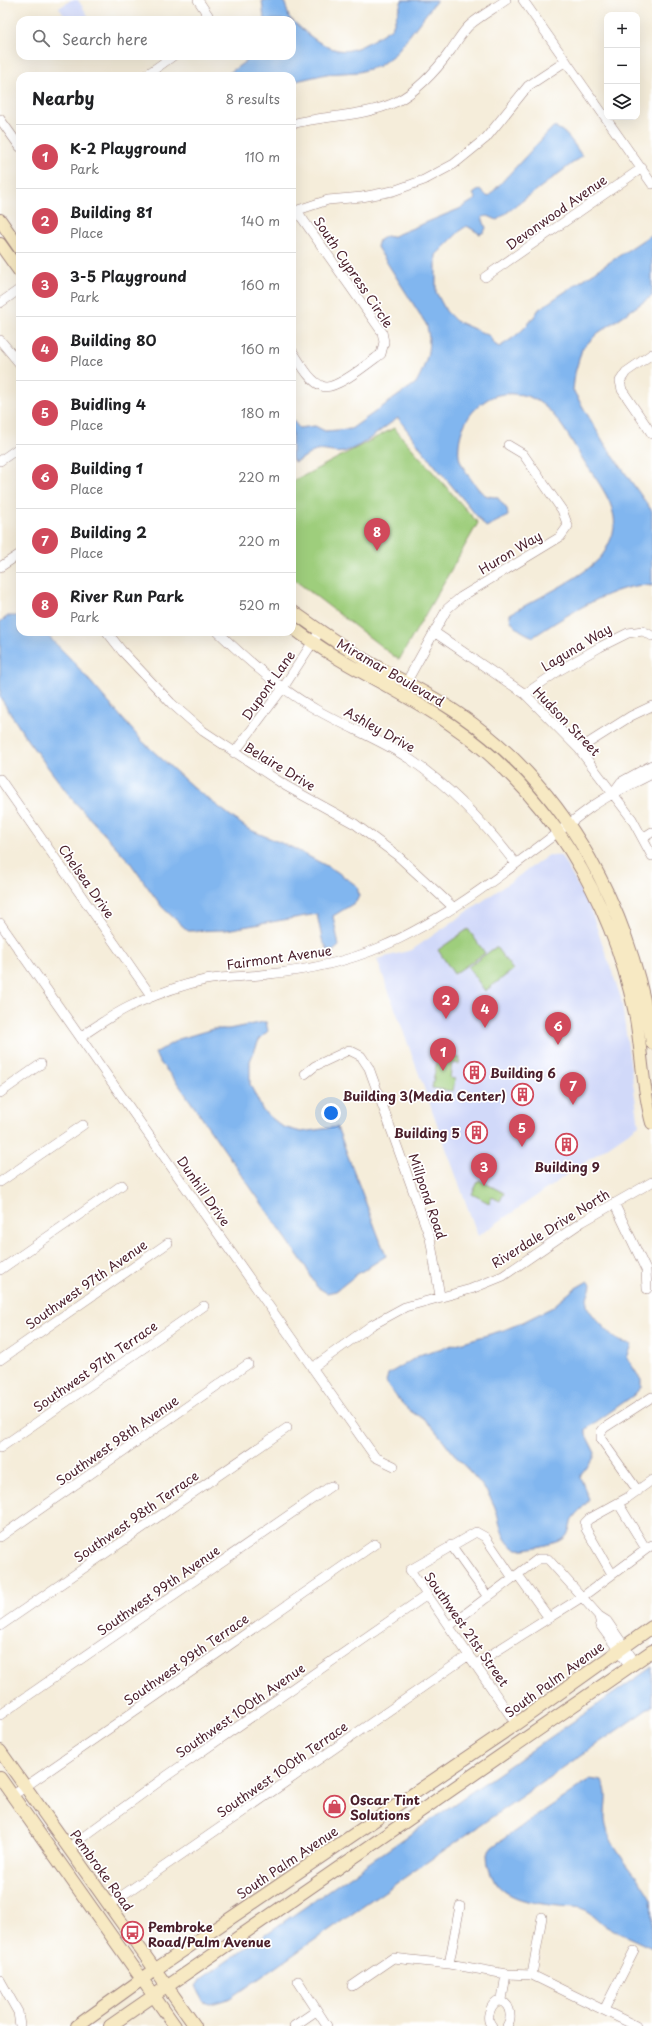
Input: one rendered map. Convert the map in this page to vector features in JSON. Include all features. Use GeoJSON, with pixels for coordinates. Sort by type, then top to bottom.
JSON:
{"type":"FeatureCollection","features":[{"type":"Feature","properties":{"kind":"main road"},"geometry":{"type":"LineString","coordinates":[[0,220],[16,243]]}},
{"type":"Feature","properties":{"kind":"main road"},"geometry":{"type":"LineString","coordinates":[[0,244],[16,266]]}},
{"type":"Feature","properties":{"kind":"main road","name":"Miramar Boulevard"},"geometry":{"type":"LineString","coordinates":[[296,614],[364,660],[407,681],[460,714],[515,760],[544,792],[570,825],[594,862],[611,898],[628,941],[642,992],[652,1043]]}},
{"type":"Feature","properties":{"kind":"main road","name":"Miramar Boulevard"},"geometry":{"type":"LineString","coordinates":[[296,630],[312,643],[401,692],[475,742],[526,792],[558,833],[581,866],[619,950],[635,1014],[647,1100],[652,1123]]}},
{"type":"Feature","properties":{"kind":"main road","name":"South Palm Avenue"},"geometry":{"type":"LineString","coordinates":[[77,2026],[156,1969],[516,1724],[652,1628]]}},
{"type":"Feature","properties":{"kind":"main road"},"geometry":{"type":"LineString","coordinates":[[110,2026],[652,1651]]}},
{"type":"Feature","properties":{"kind":"main road","name":"Pembroke Road"},"geometry":{"type":"LineString","coordinates":[[0,1751],[24,1787],[110,1904],[195,2026]]}},
{"type":"Feature","properties":{"kind":"main road"},"geometry":{"type":"LineString","coordinates":[[0,1778],[175,2026]]}},
{"type":"Feature","properties":{"kind":"street"},"geometry":{"type":"LineString","coordinates":[[198,0],[208,16]]}},
{"type":"Feature","properties":{"kind":"street"},"geometry":{"type":"LineString","coordinates":[[296,123],[313,118],[359,113],[397,101],[419,87],[431,75],[470,24],[506,0]]}},
{"type":"Feature","properties":{"kind":"street"},"geometry":{"type":"LineString","coordinates":[[523,0],[652,184]]}},
{"type":"Feature","properties":{"kind":"street"},"geometry":{"type":"LineString","coordinates":[[151,72],[167,60]]}},
{"type":"Feature","properties":{"kind":"street"},"geometry":{"type":"LineString","coordinates":[[296,211],[328,200],[362,197],[393,191],[424,180],[454,164],[486,138],[528,86],[566,61]]}},
{"type":"Feature","properties":{"kind":"street"},"geometry":{"type":"LineString","coordinates":[[0,118],[16,141]]}},
{"type":"Feature","properties":{"kind":"street","name":"Devonwood Avenue"},"geometry":{"type":"LineString","coordinates":[[485,277],[642,168]]}},
{"type":"Feature","properties":{"kind":"street","name":"South Cypress Circle"},"geometry":{"type":"LineString","coordinates":[[296,212],[382,332],[383,349],[381,354],[336,384],[326,388],[311,378],[296,356]]}},
{"type":"Feature","properties":{"kind":"street"},"geometry":{"type":"LineString","coordinates":[[0,303],[16,292]]}},
{"type":"Feature","properties":{"kind":"street"},"geometry":{"type":"LineString","coordinates":[[0,340],[16,359]]}},
{"type":"Feature","properties":{"kind":"street"},"geometry":{"type":"LineString","coordinates":[[652,354],[626,372],[620,381],[622,390],[652,434]]}},
{"type":"Feature","properties":{"kind":"street","name":"Huron Way"},"geometry":{"type":"LineString","coordinates":[[407,681],[447,609],[461,597],[560,536],[568,526],[562,510],[523,454],[508,445]]}},
{"type":"Feature","properties":{"kind":"street"},"geometry":{"type":"LineString","coordinates":[[0,461],[16,450]]}},
{"type":"Feature","properties":{"kind":"street"},"geometry":{"type":"LineString","coordinates":[[0,567],[16,557]]}},
{"type":"Feature","properties":{"kind":"street","name":"Dupont Lane"},"geometry":{"type":"LineString","coordinates":[[234,753],[283,688],[320,631]]}},
{"type":"Feature","properties":{"kind":"street","name":"Laguna Way"},"geometry":{"type":"LineString","coordinates":[[525,694],[560,670],[628,633],[643,631],[652,636]]}},
{"type":"Feature","properties":{"kind":"street","name":"Hudson Street"},"geometry":{"type":"LineString","coordinates":[[434,632],[525,694],[579,749],[613,793],[643,838],[652,856]]}},
{"type":"Feature","properties":{"kind":"street","name":"Belaire Drive"},"geometry":{"type":"LineString","coordinates":[[110,636],[122,651],[171,703],[203,731],[234,753],[286,786],[355,824],[398,856],[453,907]]}},
{"type":"Feature","properties":{"kind":"street","name":"Ashley Drive"},"geometry":{"type":"LineString","coordinates":[[222,636],[246,658],[283,688],[318,711],[364,732],[411,760],[452,794],[489,830],[516,864]]}},
{"type":"Feature","properties":{"kind":"street"},"geometry":{"type":"LineString","coordinates":[[579,749],[631,716],[652,706]]}},
{"type":"Feature","properties":{"kind":"street","name":"Fairmont Avenue"},"geometry":{"type":"LineString","coordinates":[[80,1037],[134,1004],[181,986],[204,981],[282,972],[347,960],[411,934],[516,864],[613,793],[621,782],[652,764]]}},
{"type":"Feature","properties":{"kind":"street","name":"Fairmont Avenue"},"geometry":{"type":"LineString","coordinates":[[613,793],[626,789],[652,774]]}},
{"type":"Feature","properties":{"kind":"street","name":"Chelsea Drive"},"geometry":{"type":"LineString","coordinates":[[0,779],[152,997]]}},
{"type":"Feature","properties":{"kind":"street"},"geometry":{"type":"LineString","coordinates":[[643,838],[652,832]]}},
{"type":"Feature","properties":{"kind":"street","name":"Dunhill Drive"},"geometry":{"type":"LineString","coordinates":[[0,923],[375,1457],[394,1466]]}},
{"type":"Feature","properties":{"kind":"street","name":"Millpond Road"},"geometry":{"type":"LineString","coordinates":[[305,1074],[315,1066],[350,1050],[361,1056],[369,1068],[430,1238],[440,1296]]}},
{"type":"Feature","properties":{"kind":"street"},"geometry":{"type":"LineString","coordinates":[[0,1093],[41,1064]]}},
{"type":"Feature","properties":{"kind":"street"},"geometry":{"type":"LineString","coordinates":[[0,1182],[83,1125]]}},
{"type":"Feature","properties":{"kind":"street","name":"Riverdale Drive North"},"geometry":{"type":"LineString","coordinates":[[312,1368],[372,1325],[405,1307],[440,1296],[471,1289],[502,1276],[582,1222],[652,1182]]}},
{"type":"Feature","properties":{"kind":"street"},"geometry":{"type":"LineString","coordinates":[[0,1270],[122,1185]]}},
{"type":"Feature","properties":{"kind":"street"},"geometry":{"type":"LineString","coordinates":[[614,1203],[646,1270],[646,1289]]}},
{"type":"Feature","properties":{"kind":"street","name":"Southwest 97th Avenue"},"geometry":{"type":"LineString","coordinates":[[0,1360],[168,1243]]}},
{"type":"Feature","properties":{"kind":"street","name":"Southwest 97th Terrace"},"geometry":{"type":"LineString","coordinates":[[0,1448],[204,1306]]}},
{"type":"Feature","properties":{"kind":"street","name":"Southwest 98th Avenue"},"geometry":{"type":"LineString","coordinates":[[0,1537],[248,1364]]}},
{"type":"Feature","properties":{"kind":"street"},"geometry":{"type":"LineString","coordinates":[[638,1490],[601,1439],[601,1432],[604,1428],[652,1397]]}},
{"type":"Feature","properties":{"kind":"street","name":"Southwest 98th Terrace"},"geometry":{"type":"LineString","coordinates":[[0,1626],[287,1428]]}},
{"type":"Feature","properties":{"kind":"street"},"geometry":{"type":"LineString","coordinates":[[612,1574],[586,1529],[586,1523],[589,1519],[618,1503],[652,1480]]}},
{"type":"Feature","properties":{"kind":"street","name":"Southwest 99th Avenue"},"geometry":{"type":"LineString","coordinates":[[0,1715],[331,1486]]}},
{"type":"Feature","properties":{"kind":"street"},"geometry":{"type":"LineString","coordinates":[[476,1664],[582,1596],[649,1547],[618,1503]]}},
{"type":"Feature","properties":{"kind":"street"},"geometry":{"type":"LineString","coordinates":[[488,1597],[451,1545],[476,1532],[485,1537],[549,1618]]}},
{"type":"Feature","properties":{"kind":"street","name":"Southwest 99th Terrace"},"geometry":{"type":"LineString","coordinates":[[12,1796],[375,1544]]}},
{"type":"Feature","properties":{"kind":"street","name":"Southwest 21st Street"},"geometry":{"type":"LineString","coordinates":[[451,1545],[410,1570],[516,1724]]}},
{"type":"Feature","properties":{"kind":"street"},"geometry":{"type":"LineString","coordinates":[[449,1626],[538,1559],[548,1559],[599,1616],[602,1626],[622,1648],[633,1664]]}},
{"type":"Feature","properties":{"kind":"street","name":"Southwest 100th Avenue"},"geometry":{"type":"LineString","coordinates":[[68,1848],[168,1775],[427,1595]]}},
{"type":"Feature","properties":{"kind":"street","name":"Southwest 100th Terrace"},"geometry":{"type":"LineString","coordinates":[[110,1904],[469,1655]]}},
{"type":"Feature","properties":{"kind":"street"},"geometry":{"type":"LineString","coordinates":[[450,1964],[460,1906]]}},
{"type":"Feature","properties":{"kind":"street"},"geometry":{"type":"LineString","coordinates":[[532,1975],[542,1917]]}},
{"type":"Feature","properties":{"kind":"street"},"geometry":{"type":"LineString","coordinates":[[604,2010],[634,1951]]}},
{"type":"Feature","properties":{"kind":"street"},"geometry":{"type":"LineString","coordinates":[[352,1986],[393,1958],[450,1964],[506,1974],[532,1975],[636,2026]]}},
{"type":"Feature","properties":{"kind":"street"},"geometry":{"type":"LineString","coordinates":[[502,2000],[506,1974]]}},
{"type":"Feature","properties":{"kind":"street"},"geometry":{"type":"LineString","coordinates":[[0,1980],[18,2012],[20,2024]]}},
{"type":"Feature","properties":{"kind":"street"},"geometry":{"type":"LineString","coordinates":[[298,1981],[327,2026]]}},
{"type":"Feature","properties":{"kind":"street"},"geometry":{"type":"LineString","coordinates":[[492,2026],[488,2017],[491,2007],[497,2001],[502,2000]]}},
{"type":"Feature","properties":{"kind":"street"},"geometry":{"type":"LineString","coordinates":[[502,2000],[507,2004],[510,2012],[510,2023],[507,2026]]}},
{"type":"Feature","properties":{"kind":"street"},"geometry":{"type":"LineString","coordinates":[[294,2026],[316,2010]]}},
{"type":"Feature","properties":{"kind":"shaded area"},"geometry":{"type":"Polygon","coordinates":[[[71,0],[78,0],[88,16],[65,16],[59,8],[71,0]]]}},
{"type":"Feature","properties":{"kind":"shaded area"},"geometry":{"type":"Polygon","coordinates":[[[549,855],[561,856],[589,905],[621,998],[639,1125],[478,1236],[377,959],[412,950],[549,855]]]}},
{"type":"Feature","properties":{"kind":"green space"},"geometry":{"type":"Polygon","coordinates":[[[394,428],[478,523],[399,660],[296,581],[296,480],[394,428]]]}},
{"type":"Feature","properties":{"kind":"green space"},"geometry":{"type":"Polygon","coordinates":[[[468,929],[485,953],[454,974],[438,950],[468,929]]]}},
{"type":"Feature","properties":{"kind":"green space"},"geometry":{"type":"Polygon","coordinates":[[[496,947],[513,970],[485,991],[468,967],[496,947]]]}},
{"type":"Feature","properties":{"kind":"green space"},"geometry":{"type":"Polygon","coordinates":[[[438,1054],[460,1058],[459,1064],[452,1063],[450,1078],[455,1079],[453,1091],[432,1088],[438,1054]]]}},
{"type":"Feature","properties":{"kind":"green space"},"geometry":{"type":"Polygon","coordinates":[[[479,1180],[504,1193],[500,1201],[492,1197],[489,1203],[472,1194],[479,1180]]]}},
{"type":"Feature","properties":{"kind":"water"},"geometry":{"type":"Polygon","coordinates":[[[262,0],[284,0],[289,16],[264,16],[262,0]]]}},
{"type":"Feature","properties":{"kind":"water"},"geometry":{"type":"Polygon","coordinates":[[[402,0],[437,0],[395,54],[379,66],[359,72],[326,74],[296,81],[296,72],[231,72],[247,60],[296,60],[296,24],[320,43],[337,50],[345,51],[359,47],[392,28],[402,0]]]}},
{"type":"Feature","properties":{"kind":"water"},"geometry":{"type":"Polygon","coordinates":[[[553,127],[558,128],[566,134],[582,156],[497,220],[488,216],[482,217],[486,228],[484,232],[480,234],[467,226],[462,229],[436,255],[436,292],[446,311],[456,321],[490,336],[493,343],[499,347],[522,331],[539,309],[652,234],[652,296],[598,333],[582,349],[575,373],[573,390],[604,443],[652,511],[652,586],[639,585],[624,589],[591,602],[533,637],[521,631],[514,625],[510,618],[510,614],[562,586],[598,560],[605,551],[614,530],[614,517],[610,502],[598,481],[556,418],[538,401],[527,396],[514,394],[503,394],[492,397],[473,412],[464,425],[459,448],[459,456],[463,466],[480,491],[485,495],[497,497],[507,509],[508,516],[486,527],[423,451],[398,418],[365,442],[344,452],[316,451],[296,461],[296,424],[299,428],[315,426],[325,431],[351,429],[416,383],[423,369],[429,347],[426,324],[377,247],[379,240],[386,236],[391,237],[459,209],[476,199],[473,194],[480,189],[488,197],[553,127]]]}},
{"type":"Feature","properties":{"kind":"water"},"geometry":{"type":"Polygon","coordinates":[[[8,616],[16,616],[16,636],[48,636],[69,657],[142,741],[195,789],[248,829],[293,848],[336,871],[357,886],[359,896],[356,902],[333,916],[339,946],[333,951],[328,951],[322,939],[317,914],[226,930],[188,931],[162,907],[129,861],[72,799],[28,741],[0,697],[0,622],[8,616]]]}},
{"type":"Feature","properties":{"kind":"water"},"geometry":{"type":"Polygon","coordinates":[[[266,1022],[268,1031],[259,1040],[250,1061],[250,1084],[263,1111],[283,1127],[301,1132],[337,1127],[386,1256],[356,1275],[336,1291],[327,1293],[317,1287],[304,1264],[179,1085],[158,1060],[155,1053],[179,1039],[213,1029],[229,1029],[266,1022]]]}},
{"type":"Feature","properties":{"kind":"water"},"geometry":{"type":"Polygon","coordinates":[[[588,1281],[591,1284],[591,1287],[587,1299],[588,1308],[597,1320],[615,1338],[632,1345],[627,1358],[641,1380],[641,1387],[634,1395],[586,1429],[586,1435],[595,1453],[594,1457],[580,1477],[589,1499],[574,1517],[567,1535],[560,1541],[526,1549],[517,1549],[511,1546],[504,1536],[494,1505],[483,1486],[458,1459],[431,1426],[425,1420],[409,1410],[391,1390],[386,1382],[388,1374],[422,1354],[504,1330],[523,1322],[551,1308],[574,1289],[588,1281]]]}},
{"type":"Feature","properties":{"kind":"water"},"geometry":{"type":"Polygon","coordinates":[[[652,1667],[652,1706],[231,1998],[211,2004],[204,2002],[196,1986],[201,1979],[652,1667]]]}},
{"type":"Feature","properties":{"kind":"water"},"geometry":{"type":"Polygon","coordinates":[[[590,1779],[602,1781],[605,1786],[605,1820],[609,1836],[620,1855],[651,1899],[652,1948],[605,1925],[583,1909],[533,1902],[510,1895],[494,1880],[489,1868],[487,1854],[492,1847],[590,1779]]]}},
{"type":"Feature","properties":{"kind":"place","name":"River Run Park"},"geometry":{"type":"Point","coordinates":[377,551]}},
{"type":"Feature","properties":{"kind":"place","name":"Building 81"},"geometry":{"type":"Point","coordinates":[446,1019]}},
{"type":"Feature","properties":{"kind":"place","name":"Building 80"},"geometry":{"type":"Point","coordinates":[485,1028]}},
{"type":"Feature","properties":{"kind":"place","name":"Building 1"},"geometry":{"type":"Point","coordinates":[558,1045]}},
{"type":"Feature","properties":{"kind":"place","name":"K-2 Playground"},"geometry":{"type":"Point","coordinates":[443,1071]}},
{"type":"Feature","properties":{"kind":"place","name":"Building 6"},"geometry":{"type":"Point","coordinates":[474,1072]}},
{"type":"Feature","properties":{"kind":"place","name":"Building 3(Media Center)"},"geometry":{"type":"Point","coordinates":[522,1095]}},
{"type":"Feature","properties":{"kind":"place","name":"Building 2"},"geometry":{"type":"Point","coordinates":[573,1105]}},
{"type":"Feature","properties":{"kind":"place","name":"Building 5"},"geometry":{"type":"Point","coordinates":[476,1132]}},
{"type":"Feature","properties":{"kind":"place","name":"Building 9"},"geometry":{"type":"Point","coordinates":[567,1144]}},
{"type":"Feature","properties":{"kind":"place","name":"Buidling 4"},"geometry":{"type":"Point","coordinates":[522,1147]}},
{"type":"Feature","properties":{"kind":"place","name":"3-5 Playground"},"geometry":{"type":"Point","coordinates":[484,1186]}},
{"type":"Feature","properties":{"kind":"place","name":"Oscar Tint Solutions"},"geometry":{"type":"Point","coordinates":[334,1806]}},
{"type":"Feature","properties":{"kind":"place","name":"Pembroke Road/Palm Avenue"},"geometry":{"type":"Point","coordinates":[132,1933]}}]}
